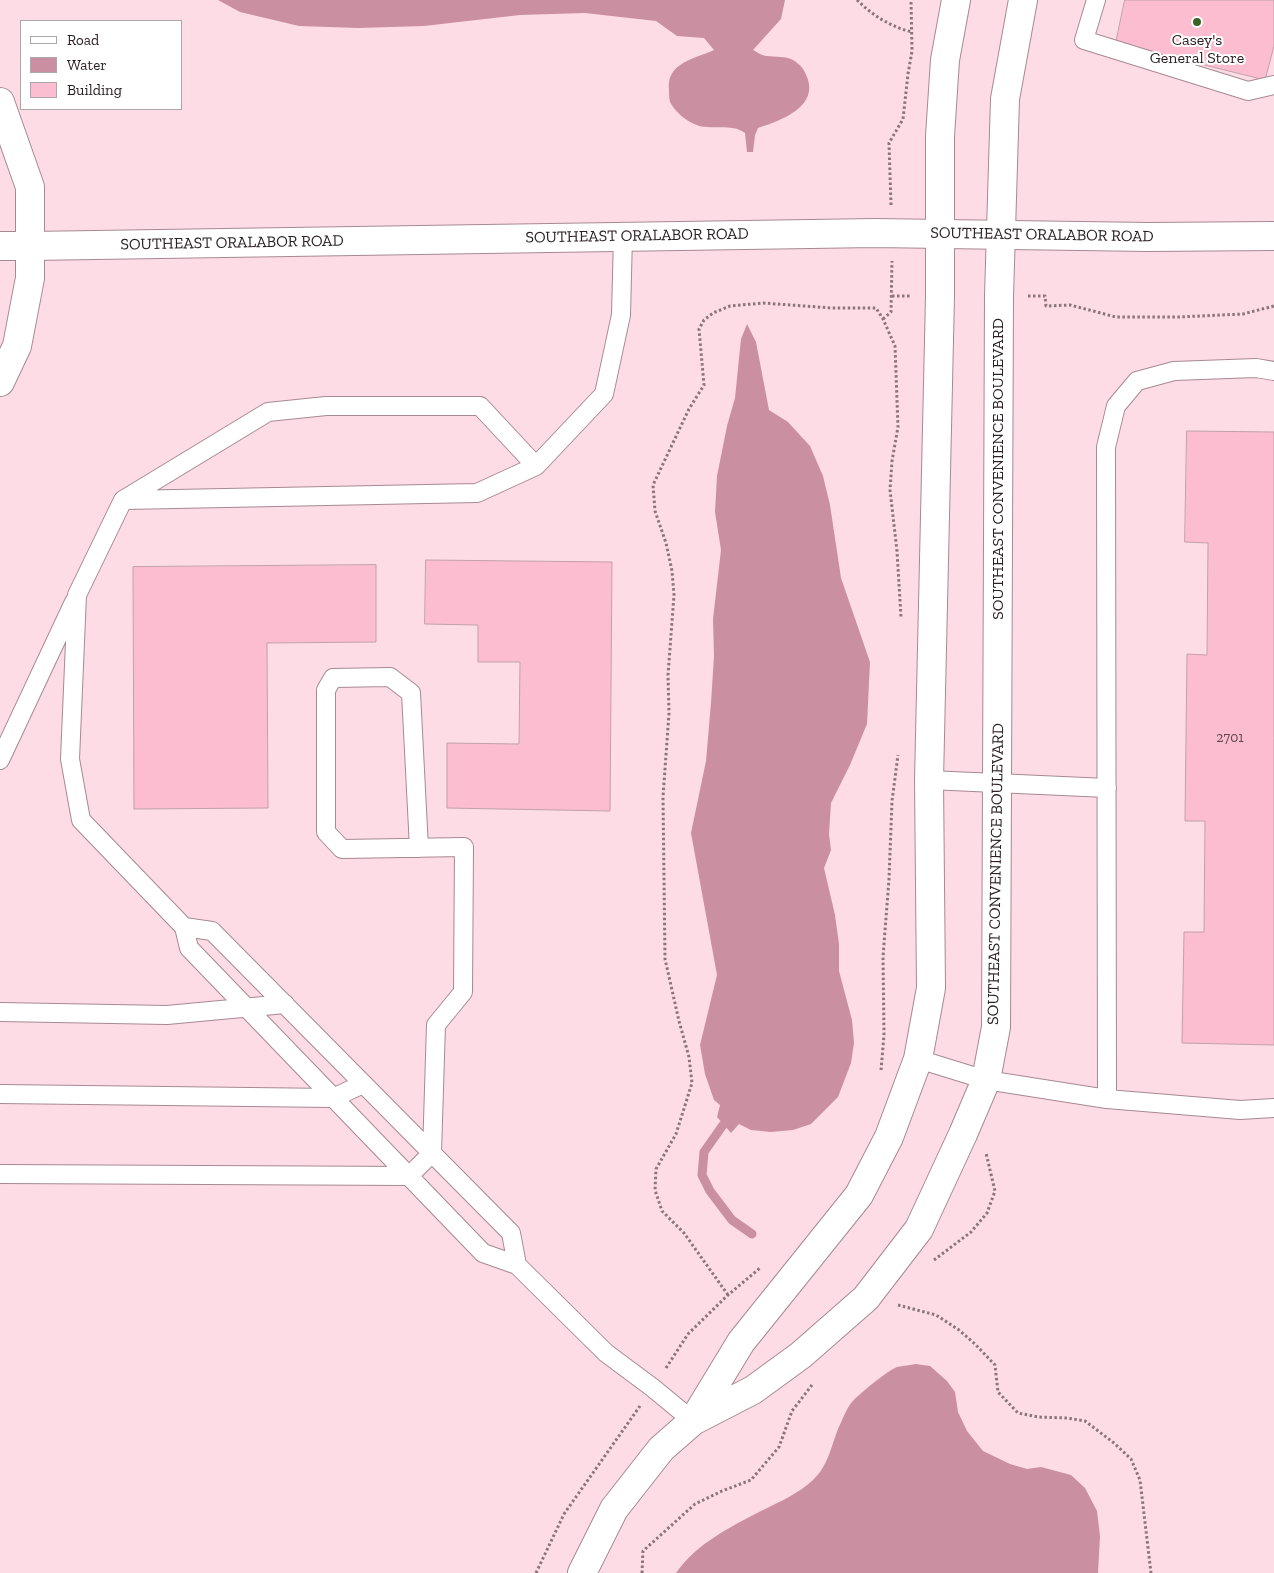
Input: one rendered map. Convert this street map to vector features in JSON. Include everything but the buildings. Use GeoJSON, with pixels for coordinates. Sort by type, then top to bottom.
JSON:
{"type":"FeatureCollection","features":[{"type":"Feature","properties":{"kind":"main road","name":"SOUTHEAST CONVENIENCE BOULEVARD"},"geometry":{"type":"LineString","coordinates":[[693,1421],[741,1342],[859,1195],[889,1137],[918,1059],[931,988],[929,780],[940,296],[940,127],[946,60],[956,0]]}},
{"type":"Feature","properties":{"kind":"main road","name":"SOUTHEAST CONVENIENCE BOULEVARD"},"geometry":{"type":"LineString","coordinates":[[582,1573],[614,1508],[661,1449],[693,1421],[753,1390],[801,1355],[866,1298],[919,1229],[986,1080],[996,1027],[999,296],[1004,99],[1024,0]]}},
{"type":"Feature","properties":{"kind":"main road"},"geometry":{"type":"LineString","coordinates":[[0,102],[30,187],[30,278],[17,346],[0,382]]}},
{"type":"Feature","properties":{"kind":"main road","name":"SOUTHEAST ORALABOR ROAD"},"geometry":{"type":"LineString","coordinates":[[0,246],[875,232],[892,234],[1148,237],[1274,236]]}},
{"type":"Feature","properties":{"kind":"lane"},"geometry":{"type":"LineString","coordinates":[[1096,0],[1084,40],[1248,91],[1274,85]]}},
{"type":"Feature","properties":{"kind":"lane"},"geometry":{"type":"LineString","coordinates":[[123,500],[477,493],[536,466],[604,394],[622,315],[623,236]]}},
{"type":"Feature","properties":{"kind":"lane"},"geometry":{"type":"LineString","coordinates":[[1107,1098],[1106,447],[1116,406],[1137,381],[1174,371],[1256,368],[1274,371]]}},
{"type":"Feature","properties":{"kind":"lane"},"geometry":{"type":"LineString","coordinates":[[0,760],[123,500],[268,412],[326,406],[480,406],[536,466]]}},
{"type":"Feature","properties":{"kind":"lane"},"geometry":{"type":"LineString","coordinates":[[77,595],[70,760],[81,820],[184,927],[189,948],[482,1253],[517,1265],[606,1353],[693,1421]]}},
{"type":"Feature","properties":{"kind":"lane"},"geometry":{"type":"LineString","coordinates":[[0,1174],[409,1176],[432,1153],[436,1025],[463,992],[464,847],[419,848],[342,849],[326,832],[326,690],[333,678],[390,677],[411,693],[419,848]]}},
{"type":"Feature","properties":{"kind":"lane"},"geometry":{"type":"LineString","coordinates":[[929,780],[1107,788]]}},
{"type":"Feature","properties":{"kind":"lane"},"geometry":{"type":"LineString","coordinates":[[184,927],[212,932],[511,1233],[517,1265]]}},
{"type":"Feature","properties":{"kind":"lane"},"geometry":{"type":"LineString","coordinates":[[0,1012],[168,1015],[284,1004]]}},
{"type":"Feature","properties":{"kind":"lane"},"geometry":{"type":"LineString","coordinates":[[918,1059],[986,1080],[1107,1098],[1240,1110],[1274,1108]]}},
{"type":"Feature","properties":{"kind":"lane"},"geometry":{"type":"LineString","coordinates":[[0,1094],[333,1098],[362,1084]]}},
{"type":"Feature","properties":{"kind":"path"},"geometry":{"type":"LineString","coordinates":[[857,0],[868,11],[902,30],[912,32]]}},
{"type":"Feature","properties":{"kind":"path"},"geometry":{"type":"LineString","coordinates":[[883,319],[891,312],[892,296],[889,143],[903,119],[912,51],[911,0]]}},
{"type":"Feature","properties":{"kind":"path"},"geometry":{"type":"LineString","coordinates":[[892,296],[940,296]]}},
{"type":"Feature","properties":{"kind":"path"},"geometry":{"type":"LineString","coordinates":[[999,296],[1045,296],[1046,306],[1070,305],[1116,317],[1243,314],[1274,306]]}},
{"type":"Feature","properties":{"kind":"path"},"geometry":{"type":"LineString","coordinates":[[728,1295],[684,1233],[662,1211],[655,1190],[656,1169],[676,1134],[692,1083],[689,1057],[665,959],[664,797],[669,713],[668,675],[674,595],[672,571],[666,543],[654,511],[653,485],[689,409],[704,385],[700,329],[704,320],[712,313],[730,306],[763,303],[832,308],[876,308],[883,319],[895,346],[898,427],[892,461],[890,490],[897,551],[902,624]]}},
{"type":"Feature","properties":{"kind":"path"},"geometry":{"type":"LineString","coordinates":[[880,1079],[884,1035],[883,957],[892,801],[899,746]]}},
{"type":"Feature","properties":{"kind":"path"},"geometry":{"type":"LineString","coordinates":[[536,1573],[564,1514],[653,1388],[688,1334],[728,1295],[760,1268]]}},
{"type":"Feature","properties":{"kind":"path"},"geometry":{"type":"LineString","coordinates":[[893,1311],[898,1305],[936,1315],[959,1330],[995,1365],[998,1392],[1018,1413],[1038,1417],[1085,1421],[1114,1443],[1131,1459],[1140,1480],[1151,1573]]}},
{"type":"Feature","properties":{"kind":"path"},"geometry":{"type":"LineString","coordinates":[[642,1573],[643,1551],[695,1504],[751,1480],[768,1462],[779,1446],[792,1411],[818,1378]]}},
{"type":"Feature","properties":{"kind":"water"},"geometry":{"type":"Polygon","coordinates":[[[218,0],[785,0],[781,19],[753,50],[763,55],[787,58],[800,65],[807,77],[808,97],[803,104],[786,117],[758,128],[755,135],[753,152],[747,152],[745,133],[741,130],[696,125],[673,107],[670,102],[669,93],[669,81],[672,74],[690,59],[714,50],[704,38],[677,36],[656,21],[585,13],[520,15],[424,26],[358,28],[299,26],[240,12],[218,0]]]}},
{"type":"Feature","properties":{"kind":"water"},"geometry":{"type":"Polygon","coordinates":[[[747,324],[756,342],[769,410],[788,422],[810,446],[823,476],[830,505],[841,578],[870,662],[867,724],[850,765],[831,803],[829,834],[831,850],[824,868],[835,915],[839,944],[839,971],[852,1020],[854,1043],[851,1063],[838,1097],[811,1124],[793,1130],[771,1132],[751,1130],[739,1124],[731,1133],[717,1117],[720,1105],[714,1100],[705,1074],[700,1045],[717,975],[691,833],[706,761],[711,703],[714,656],[713,619],[721,550],[715,512],[717,476],[735,398],[741,339],[747,324]]]}},
{"type":"Feature","properties":{"kind":"water"},"geometry":{"type":"Polygon","coordinates":[[[916,1364],[930,1366],[947,1381],[955,1392],[958,1412],[967,1431],[983,1451],[1010,1464],[1027,1469],[1041,1467],[1071,1475],[1085,1488],[1097,1511],[1100,1536],[1098,1573],[676,1573],[693,1553],[714,1537],[737,1523],[795,1494],[813,1480],[826,1462],[838,1429],[852,1402],[892,1369],[916,1364]]]}},
{"type":"Feature","properties":{"kind":"waterway"},"geometry":{"type":"LineString","coordinates":[[723,1125],[704,1152],[702,1175],[710,1191],[732,1220],[752,1234]]}},
{"type":"Feature","properties":{"kind":"place","name":"Casey's General Store"},"geometry":{"type":"Point","coordinates":[1197,22]}}]}
